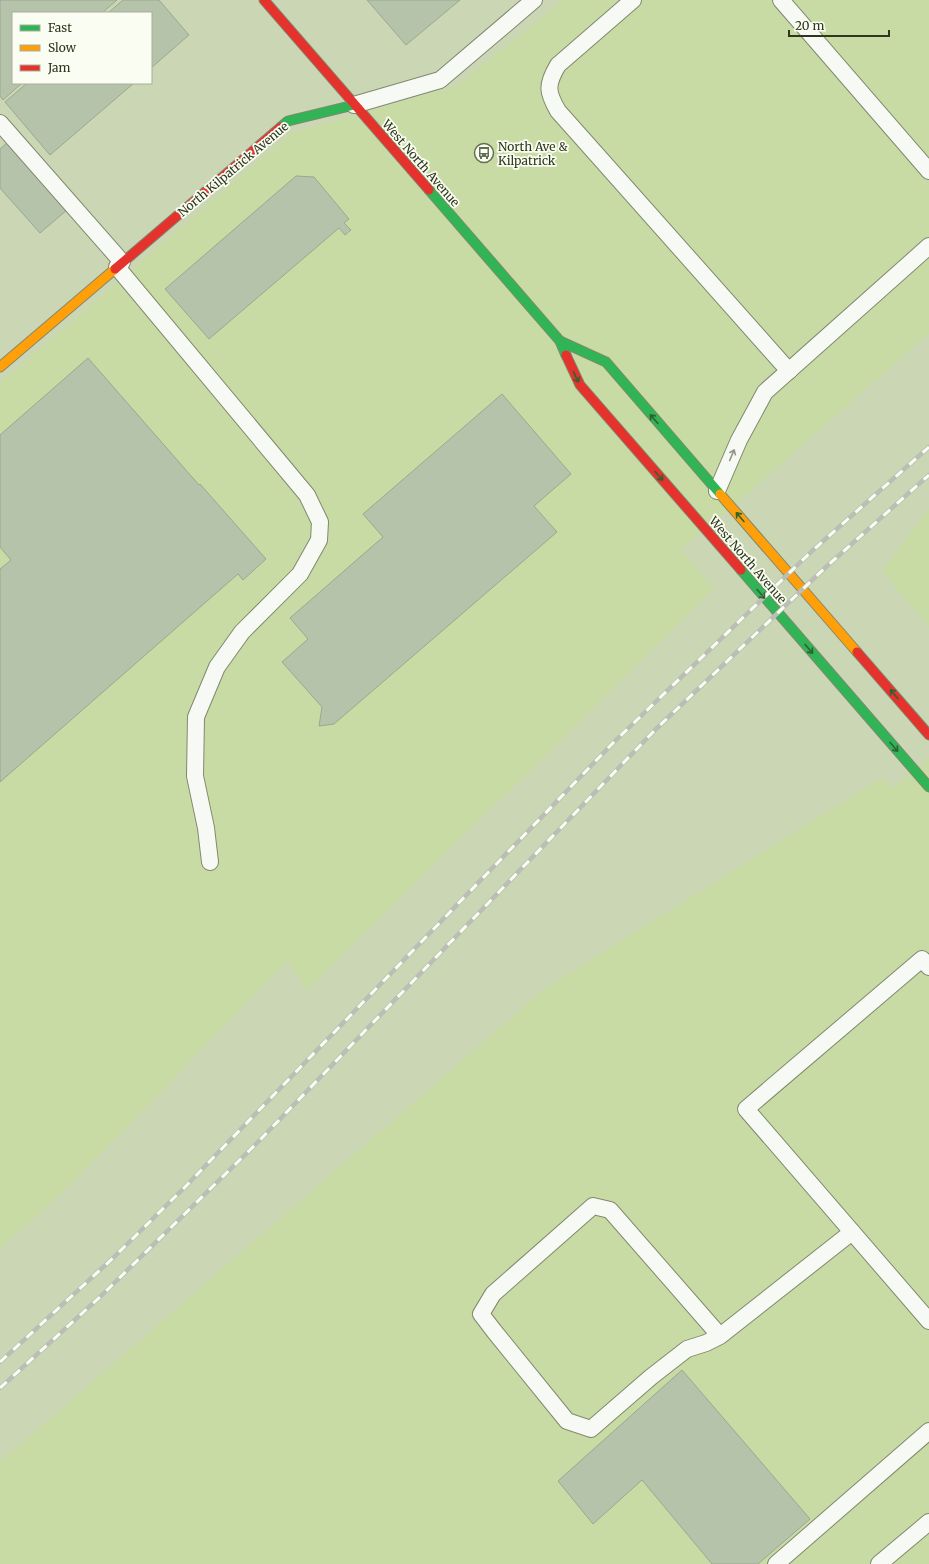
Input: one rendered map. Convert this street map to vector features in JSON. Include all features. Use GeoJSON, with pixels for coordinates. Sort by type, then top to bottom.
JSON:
{"type":"FeatureCollection","features":[{"type":"Feature","properties":{"kind":"main road","name":"West North Avenue"},"geometry":{"type":"LineString","coordinates":[[264,0],[560,341],[580,385],[929,787]]}},
{"type":"Feature","properties":{"kind":"main road","name":"North Kilpatrick Avenue"},"geometry":{"type":"LineString","coordinates":[[0,367],[288,121],[354,105]]}},
{"type":"Feature","properties":{"kind":"main road","name":"West North Avenue"},"geometry":{"type":"LineString","coordinates":[[560,341],[606,362],[929,734]]}},
{"type":"Feature","properties":{"kind":"lane","name":"North Kilpatrick Avenue"},"geometry":{"type":"LineString","coordinates":[[354,105],[440,80],[534,0]]}},
{"type":"Feature","properties":{"kind":"lane"},"geometry":{"type":"LineString","coordinates":[[634,0],[558,65],[551,77],[549,86],[551,98],[558,112],[789,371]]}},
{"type":"Feature","properties":{"kind":"lane"},"geometry":{"type":"LineString","coordinates":[[781,0],[929,171]]}},
{"type":"Feature","properties":{"kind":"lane"},"geometry":{"type":"LineString","coordinates":[[0,122],[120,264],[307,495],[320,522],[319,540],[300,574],[242,632],[217,667],[196,717],[195,776],[206,828],[210,862]]}},
{"type":"Feature","properties":{"kind":"lane"},"geometry":{"type":"LineString","coordinates":[[717,491],[739,440],[766,392],[929,246]]}},
{"type":"Feature","properties":{"kind":"lane"},"geometry":{"type":"LineString","coordinates":[[929,967],[922,959],[746,1109],[929,1321]]}},
{"type":"Feature","properties":{"kind":"lane"},"geometry":{"type":"LineString","coordinates":[[720,1336],[610,1210],[593,1206],[493,1294],[482,1314],[494,1332],[567,1421],[591,1429],[651,1377],[687,1350],[720,1336],[852,1232]]}},
{"type":"Feature","properties":{"kind":"lane"},"geometry":{"type":"LineString","coordinates":[[776,1564],[929,1431]]}},
{"type":"Feature","properties":{"kind":"lane"},"geometry":{"type":"LineString","coordinates":[[879,1564],[929,1522]]}},
{"type":"Feature","properties":{"kind":"shaded area"},"geometry":{"type":"Polygon","coordinates":[[[563,0],[929,0],[929,333],[745,496],[681,549],[714,589],[307,990],[287,961],[74,1182],[0,1249],[0,383],[289,134],[456,86],[563,0]]]}},
{"type":"Feature","properties":{"kind":"shaded area"},"geometry":{"type":"Polygon","coordinates":[[[929,509],[929,627],[882,571],[929,509]]]}},
{"type":"Feature","properties":{"kind":"shaded area"},"geometry":{"type":"Polygon","coordinates":[[[929,757],[929,1564],[0,1564],[0,1462],[543,990],[882,777],[892,789],[929,757]]]}},
{"type":"Feature","properties":{"kind":"building"},"geometry":{"type":"Polygon","coordinates":[[[0,0],[117,0],[103,12],[12,12],[12,84],[21,84],[3,100],[0,96],[0,0]]]}},
{"type":"Feature","properties":{"kind":"building"},"geometry":{"type":"Polygon","coordinates":[[[123,0],[159,0],[189,35],[152,67],[152,12],[109,12],[123,0]]]}},
{"type":"Feature","properties":{"kind":"building"},"geometry":{"type":"Polygon","coordinates":[[[367,0],[460,0],[406,45],[367,0]]]}},
{"type":"Feature","properties":{"kind":"building"},"geometry":{"type":"Polygon","coordinates":[[[26,84],[133,84],[50,155],[5,102],[26,84]]]}},
{"type":"Feature","properties":{"kind":"building"},"geometry":{"type":"Polygon","coordinates":[[[8,142],[67,210],[40,233],[0,188],[0,149],[8,142]]]}},
{"type":"Feature","properties":{"kind":"building"},"geometry":{"type":"Polygon","coordinates":[[[296,176],[314,177],[349,219],[344,223],[351,230],[345,235],[339,228],[209,339],[165,289],[296,176]]]}},
{"type":"Feature","properties":{"kind":"building"},"geometry":{"type":"Polygon","coordinates":[[[88,358],[266,559],[243,580],[238,574],[0,782],[0,569],[11,560],[0,547],[0,435],[88,358]]]}},
{"type":"Feature","properties":{"kind":"building"},"geometry":{"type":"Polygon","coordinates":[[[502,394],[571,474],[534,506],[557,532],[334,724],[319,726],[322,707],[282,662],[308,639],[290,618],[383,537],[363,514],[502,394]]]}},
{"type":"Feature","properties":{"kind":"building"},"geometry":{"type":"Polygon","coordinates":[[[682,1370],[810,1519],[758,1564],[712,1564],[642,1480],[593,1524],[558,1481],[682,1370]]]}},
{"type":"Feature","properties":{"kind":"railway"},"geometry":{"type":"LineString","coordinates":[[0,1362],[112,1259],[184,1188],[613,743],[812,551],[929,447]]}},
{"type":"Feature","properties":{"kind":"railway"},"geometry":{"type":"LineString","coordinates":[[0,1388],[100,1297],[256,1144],[656,729],[827,566],[929,475]]}},
{"type":"Feature","properties":{"kind":"traffic: fast"},"geometry":{"type":"LineString","coordinates":[[281,127],[288,121],[354,105]]}},
{"type":"Feature","properties":{"kind":"traffic: fast"},"geometry":{"type":"LineString","coordinates":[[429,190],[560,341],[566,355]]}},
{"type":"Feature","properties":{"kind":"traffic: fast"},"geometry":{"type":"LineString","coordinates":[[560,341],[606,362],[720,494]]}},
{"type":"Feature","properties":{"kind":"traffic: fast"},"geometry":{"type":"LineString","coordinates":[[741,570],[929,787]]}},
{"type":"Feature","properties":{"kind":"traffic: slow"},"geometry":{"type":"LineString","coordinates":[[0,367],[115,269]]}},
{"type":"Feature","properties":{"kind":"traffic: slow"},"geometry":{"type":"LineString","coordinates":[[720,494],[857,652]]}},
{"type":"Feature","properties":{"kind":"traffic: jam"},"geometry":{"type":"LineString","coordinates":[[264,0],[429,190]]}},
{"type":"Feature","properties":{"kind":"traffic: jam"},"geometry":{"type":"LineString","coordinates":[[115,269],[281,127]]}},
{"type":"Feature","properties":{"kind":"traffic: jam"},"geometry":{"type":"LineString","coordinates":[[566,355],[580,385],[741,570]]}},
{"type":"Feature","properties":{"kind":"traffic: jam"},"geometry":{"type":"LineString","coordinates":[[857,652],[929,735]]}},
{"type":"Feature","properties":{"kind":"place","name":"North Ave & Kilpatrick"},"geometry":{"type":"Point","coordinates":[484,153]}}]}
